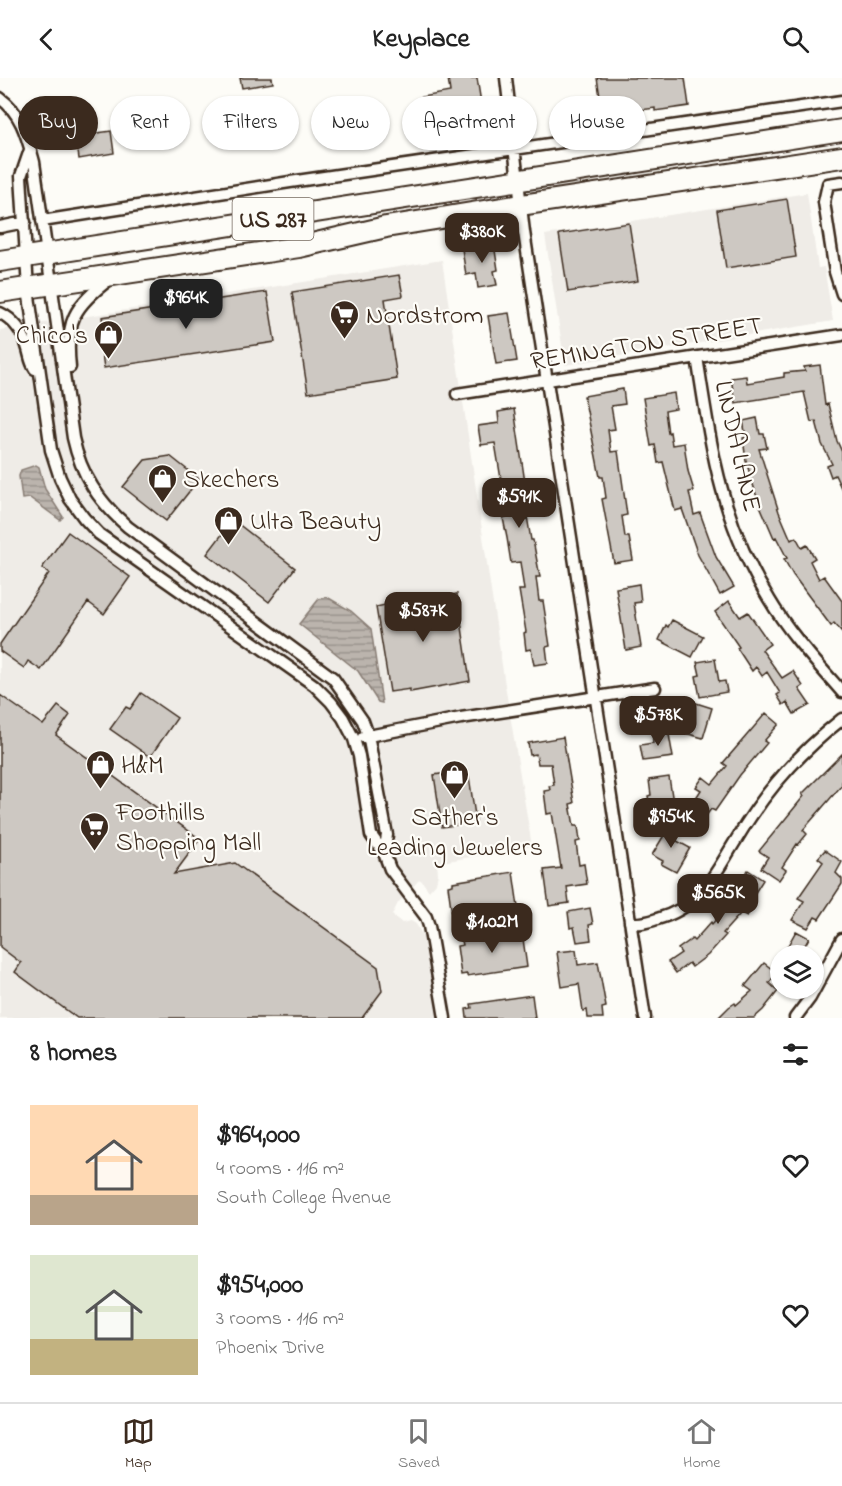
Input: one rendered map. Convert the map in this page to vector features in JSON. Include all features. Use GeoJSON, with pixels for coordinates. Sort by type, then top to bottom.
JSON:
{"type":"FeatureCollection","features":[{"type":"Feature","properties":{"kind":"highway","name":"US 287"},"geometry":{"type":"LineString","coordinates":[[0,261],[842,130]]}},
{"type":"Feature","properties":{"kind":"highway","name":"US 287"},"geometry":{"type":"LineString","coordinates":[[0,292],[299,248],[386,227],[842,157]]}},
{"type":"Feature","properties":{"kind":"street"},"geometry":{"type":"LineString","coordinates":[[506,78],[508,96]]}},
{"type":"Feature","properties":{"kind":"street"},"geometry":{"type":"LineString","coordinates":[[0,98],[18,118]]}},
{"type":"Feature","properties":{"kind":"street"},"geometry":{"type":"LineString","coordinates":[[537,147],[842,101]]}},
{"type":"Feature","properties":{"kind":"street"},"geometry":{"type":"LineString","coordinates":[[30,150],[77,455],[91,486],[102,502],[128,527],[333,678],[363,721],[368,735],[387,835],[384,853]]}},
{"type":"Feature","properties":{"kind":"street"},"geometry":{"type":"LineString","coordinates":[[30,150],[21,176],[28,289],[54,462],[70,499],[84,518],[113,546],[314,685],[337,710],[354,739],[371,835],[384,853],[390,869],[426,917],[445,1018]]}},
{"type":"Feature","properties":{"kind":"street"},"geometry":{"type":"LineString","coordinates":[[42,221],[514,150],[645,1018]]}},
{"type":"Feature","properties":{"kind":"street"},"geometry":{"type":"LineString","coordinates":[[842,182],[828,184],[824,202],[835,272],[842,294]]}},
{"type":"Feature","properties":{"kind":"street"},"geometry":{"type":"LineString","coordinates":[[0,227],[25,222]]}},
{"type":"Feature","properties":{"kind":"street"},"geometry":{"type":"LineString","coordinates":[[66,385],[70,369],[69,342],[74,315],[90,294],[114,275]]}},
{"type":"Feature","properties":{"kind":"street"},"geometry":{"type":"LineString","coordinates":[[0,313],[16,325],[27,344],[32,365],[40,376]]}},
{"type":"Feature","properties":{"kind":"street","name":"REMINGTON STREET"},"geometry":{"type":"LineString","coordinates":[[457,394],[842,335]]}},
{"type":"Feature","properties":{"kind":"street","name":"LINDA LANE"},"geometry":{"type":"LineString","coordinates":[[697,357],[718,479],[741,545],[769,600],[793,635],[842,692]]}},
{"type":"Feature","properties":{"kind":"street"},"geometry":{"type":"LineString","coordinates":[[354,739],[655,688]]}},
{"type":"Feature","properties":{"kind":"street"},"geometry":{"type":"LineString","coordinates":[[630,922],[635,924],[663,918],[688,904],[702,892],[714,878],[751,815],[775,784],[802,754],[842,719]]}},
{"type":"Feature","properties":{"kind":"street"},"geometry":{"type":"LineString","coordinates":[[795,1018],[810,998],[842,939]]}},
{"type":"Feature","properties":{"kind":"shaded area"},"geometry":{"type":"Polygon","coordinates":[[[807,193],[818,268],[824,267],[833,321],[565,365],[545,235],[807,193]]]}},
{"type":"Feature","properties":{"kind":"shaded area","name":"Foothills Shopping Mall"},"geometry":{"type":"Polygon","coordinates":[[[442,260],[505,685],[532,846],[437,863],[436,883],[429,891],[421,880],[418,881],[398,903],[392,915],[402,923],[411,921],[416,924],[424,938],[438,1018],[0,1018],[0,330],[442,260]]]}},
{"type":"Feature","properties":{"kind":"shaded area"},"geometry":{"type":"Polygon","coordinates":[[[36,465],[39,467],[45,489],[63,517],[60,520],[30,498],[22,499],[19,476],[21,470],[36,465]]]}},
{"type":"Feature","properties":{"kind":"shaded area"},"geometry":{"type":"Polygon","coordinates":[[[327,597],[351,611],[371,629],[382,703],[378,702],[358,671],[299,624],[319,599],[327,597]]]}},
{"type":"Feature","properties":{"kind":"building"},"geometry":{"type":"Polygon","coordinates":[[[240,78],[272,78],[273,83],[242,88],[240,78]]]}},
{"type":"Feature","properties":{"kind":"building"},"geometry":{"type":"Polygon","coordinates":[[[448,78],[477,78],[480,96],[428,96],[450,92],[448,78]]]}},
{"type":"Feature","properties":{"kind":"building"},"geometry":{"type":"Polygon","coordinates":[[[597,78],[685,78],[689,106],[655,111],[655,108],[646,109],[646,96],[600,96],[597,78]]]}},
{"type":"Feature","properties":{"kind":"building"},"geometry":{"type":"Polygon","coordinates":[[[110,131],[110,150],[114,150],[114,153],[79,159],[78,150],[98,150],[98,133],[110,131]]]}},
{"type":"Feature","properties":{"kind":"building"},"geometry":{"type":"Polygon","coordinates":[[[787,199],[796,257],[726,268],[717,210],[787,199]]]}},
{"type":"Feature","properties":{"kind":"building"},"geometry":{"type":"Polygon","coordinates":[[[629,223],[638,281],[568,292],[559,234],[629,223]]]}},
{"type":"Feature","properties":{"kind":"building"},"geometry":{"type":"Polygon","coordinates":[[[494,244],[498,270],[494,271],[497,285],[478,288],[476,273],[466,275],[462,249],[494,244]]]}},
{"type":"Feature","properties":{"kind":"building","name":"Nordstrom"},"geometry":{"type":"Polygon","coordinates":[[[399,275],[403,296],[385,299],[397,379],[308,393],[292,292],[399,275]]]}},
{"type":"Feature","properties":{"kind":"building"},"geometry":{"type":"Polygon","coordinates":[[[267,292],[275,342],[104,368],[98,326],[103,325],[102,317],[267,292]]]}},
{"type":"Feature","properties":{"kind":"building"},"geometry":{"type":"Polygon","coordinates":[[[509,313],[517,361],[496,364],[488,316],[509,313]]]}},
{"type":"Feature","properties":{"kind":"building"},"geometry":{"type":"Polygon","coordinates":[[[820,365],[825,405],[828,404],[842,452],[842,490],[835,475],[831,477],[827,466],[832,464],[822,444],[816,421],[811,422],[804,392],[735,403],[731,378],[746,376],[747,383],[784,377],[784,373],[805,371],[804,367],[820,365]]]}},
{"type":"Feature","properties":{"kind":"building"},"geometry":{"type":"Polygon","coordinates":[[[623,389],[625,404],[611,406],[615,429],[608,430],[611,452],[618,451],[627,515],[622,516],[625,537],[629,537],[633,560],[614,563],[602,499],[606,498],[603,477],[600,477],[584,396],[623,389]]]}},
{"type":"Feature","properties":{"kind":"building"},"geometry":{"type":"Polygon","coordinates":[[[674,393],[676,409],[665,411],[668,433],[670,432],[672,445],[684,443],[694,491],[689,492],[694,515],[700,513],[716,557],[734,587],[720,595],[698,555],[682,509],[675,511],[663,462],[658,463],[655,445],[651,446],[643,398],[674,393]]]}},
{"type":"Feature","properties":{"kind":"building"},"geometry":{"type":"Polygon","coordinates":[[[514,409],[530,516],[527,516],[540,577],[536,577],[539,601],[543,601],[550,646],[546,647],[548,663],[534,665],[531,649],[526,650],[524,633],[526,632],[519,590],[524,590],[520,562],[511,563],[503,518],[506,517],[505,503],[495,443],[481,445],[478,426],[499,423],[498,412],[514,409]]]}},
{"type":"Feature","properties":{"kind":"building"},"geometry":{"type":"Polygon","coordinates":[[[757,418],[760,434],[764,434],[767,448],[759,449],[779,512],[791,540],[796,537],[802,548],[807,545],[815,558],[810,561],[819,579],[824,576],[842,601],[842,632],[834,623],[831,626],[793,575],[784,559],[787,558],[776,537],[774,538],[758,501],[746,461],[743,438],[746,437],[743,421],[757,418]]]}},
{"type":"Feature","properties":{"kind":"building","name":"Skechers"},"geometry":{"type":"Polygon","coordinates":[[[170,456],[199,479],[166,521],[123,487],[145,460],[170,456]]]}},
{"type":"Feature","properties":{"kind":"building"},"geometry":{"type":"Polygon","coordinates":[[[233,520],[295,568],[269,602],[207,554],[233,520]]]}},
{"type":"Feature","properties":{"kind":"building"},"geometry":{"type":"Polygon","coordinates":[[[68,532],[130,577],[104,614],[88,602],[41,670],[28,661],[24,668],[0,651],[0,644],[49,573],[42,568],[68,532]]]}},
{"type":"Feature","properties":{"kind":"building"},"geometry":{"type":"Polygon","coordinates":[[[639,584],[641,602],[634,603],[641,647],[626,650],[616,588],[639,584]]]}},
{"type":"Feature","properties":{"kind":"building"},"geometry":{"type":"Polygon","coordinates":[[[434,594],[436,598],[457,594],[470,681],[410,692],[410,689],[390,692],[376,607],[434,594]]]}},
{"type":"Feature","properties":{"kind":"building"},"geometry":{"type":"Polygon","coordinates":[[[729,601],[740,617],[748,612],[770,644],[762,650],[782,678],[793,671],[803,686],[799,689],[810,705],[794,714],[787,702],[783,705],[777,695],[780,693],[767,672],[762,676],[756,667],[752,671],[715,612],[729,601]]]}},
{"type":"Feature","properties":{"kind":"building"},"geometry":{"type":"Polygon","coordinates":[[[672,620],[703,636],[692,657],[659,640],[666,625],[668,627],[672,620]]]}},
{"type":"Feature","properties":{"kind":"building"},"geometry":{"type":"Polygon","coordinates":[[[715,659],[719,682],[725,681],[727,692],[700,697],[696,676],[700,675],[697,662],[715,659]]]}},
{"type":"Feature","properties":{"kind":"building"},"geometry":{"type":"Polygon","coordinates":[[[141,693],[177,718],[150,757],[110,729],[126,707],[130,709],[141,693]]]}},
{"type":"Feature","properties":{"kind":"building","name":"Foothills Shopping Mall"},"geometry":{"type":"Polygon","coordinates":[[[0,695],[43,725],[58,706],[70,715],[56,735],[200,839],[174,874],[235,863],[378,967],[382,991],[362,1018],[77,1018],[15,972],[21,963],[0,947],[0,695]]]}},
{"type":"Feature","properties":{"kind":"building"},"geometry":{"type":"Polygon","coordinates":[[[693,702],[712,708],[703,738],[681,732],[693,702]]]}},
{"type":"Feature","properties":{"kind":"building"},"geometry":{"type":"Polygon","coordinates":[[[766,713],[779,724],[764,741],[767,743],[740,775],[715,811],[711,809],[703,820],[688,810],[701,790],[696,787],[703,777],[712,784],[727,766],[723,763],[766,713]]]}},
{"type":"Feature","properties":{"kind":"building"},"geometry":{"type":"Polygon","coordinates":[[[668,729],[673,757],[643,761],[640,745],[653,743],[652,731],[668,729]]]}},
{"type":"Feature","properties":{"kind":"building"},"geometry":{"type":"Polygon","coordinates":[[[563,737],[574,803],[570,804],[574,826],[578,826],[580,841],[576,842],[579,865],[584,864],[587,884],[567,887],[569,903],[549,906],[544,870],[561,868],[552,813],[547,814],[544,791],[550,790],[549,786],[554,785],[551,764],[538,764],[536,754],[530,755],[528,743],[563,737]]]}},
{"type":"Feature","properties":{"kind":"building"},"geometry":{"type":"Polygon","coordinates":[[[842,754],[842,785],[803,830],[807,834],[797,844],[782,867],[786,870],[779,880],[761,868],[768,857],[759,851],[804,796],[802,794],[842,754]]]}},
{"type":"Feature","properties":{"kind":"building","name":"Sather's Leading Jewelers"},"geometry":{"type":"Polygon","coordinates":[[[468,770],[476,822],[442,827],[434,775],[468,770]]]}},
{"type":"Feature","properties":{"kind":"building"},"geometry":{"type":"Polygon","coordinates":[[[669,777],[674,809],[651,813],[648,796],[651,795],[649,780],[669,777]]]}},
{"type":"Feature","properties":{"kind":"building"},"geometry":{"type":"Polygon","coordinates":[[[675,817],[677,841],[690,848],[676,872],[661,864],[663,861],[652,855],[675,817]]]}},
{"type":"Feature","properties":{"kind":"building"},"geometry":{"type":"Polygon","coordinates":[[[825,850],[842,862],[836,873],[842,879],[842,884],[819,919],[815,917],[808,928],[792,920],[804,901],[798,898],[823,862],[818,858],[825,850]]]}},
{"type":"Feature","properties":{"kind":"building"},"geometry":{"type":"Polygon","coordinates":[[[748,870],[763,880],[749,902],[754,905],[747,916],[741,913],[708,955],[692,967],[689,963],[676,973],[668,962],[681,953],[678,949],[692,939],[694,941],[711,922],[712,924],[725,909],[748,870]]]}},
{"type":"Feature","properties":{"kind":"building"},"geometry":{"type":"Polygon","coordinates":[[[513,872],[518,907],[458,917],[458,914],[452,915],[448,886],[453,885],[453,882],[513,872]]]}},
{"type":"Feature","properties":{"kind":"building"},"geometry":{"type":"Polygon","coordinates":[[[590,908],[593,924],[589,925],[591,940],[577,942],[574,927],[570,928],[568,912],[590,908]]]}},
{"type":"Feature","properties":{"kind":"building"},"geometry":{"type":"Polygon","coordinates":[[[796,931],[809,938],[805,945],[788,945],[796,931]]]}},
{"type":"Feature","properties":{"kind":"building"},"geometry":{"type":"Polygon","coordinates":[[[522,932],[527,967],[461,975],[457,946],[463,945],[462,941],[522,932]]]}},
{"type":"Feature","properties":{"kind":"building"},"geometry":{"type":"Polygon","coordinates":[[[576,950],[578,965],[598,962],[606,1007],[602,1008],[603,1018],[588,1018],[587,1010],[583,1011],[579,984],[562,987],[557,952],[576,950]]]}},
{"type":"Feature","properties":{"kind":"building"},"geometry":{"type":"Polygon","coordinates":[[[764,963],[770,968],[769,983],[772,999],[763,1010],[754,1018],[718,1018],[752,991],[745,986],[764,963]]]}},
{"type":"Feature","properties":{"kind":"building"},"geometry":{"type":"Polygon","coordinates":[[[532,995],[535,1018],[467,1018],[466,1009],[472,1008],[471,1004],[532,995]]]}},
{"type":"Feature","properties":{"kind":"place","name":"Nordstrom"},"geometry":{"type":"Point","coordinates":[345,340]}},
{"type":"Feature","properties":{"kind":"place","name":"Chico's"},"geometry":{"type":"Point","coordinates":[109,360]}},
{"type":"Feature","properties":{"kind":"place","name":"Skechers"},"geometry":{"type":"Point","coordinates":[162,504]}},
{"type":"Feature","properties":{"kind":"place","name":"Ulta Beauty"},"geometry":{"type":"Point","coordinates":[229,546]}},
{"type":"Feature","properties":{"kind":"place","name":"H&M"},"geometry":{"type":"Point","coordinates":[100,790]}},
{"type":"Feature","properties":{"kind":"place","name":"Sather's Leading Jewelers"},"geometry":{"type":"Point","coordinates":[455,800]}},
{"type":"Feature","properties":{"kind":"place","name":"Foothills Shopping Mall"},"geometry":{"type":"Point","coordinates":[95,852]}}]}
